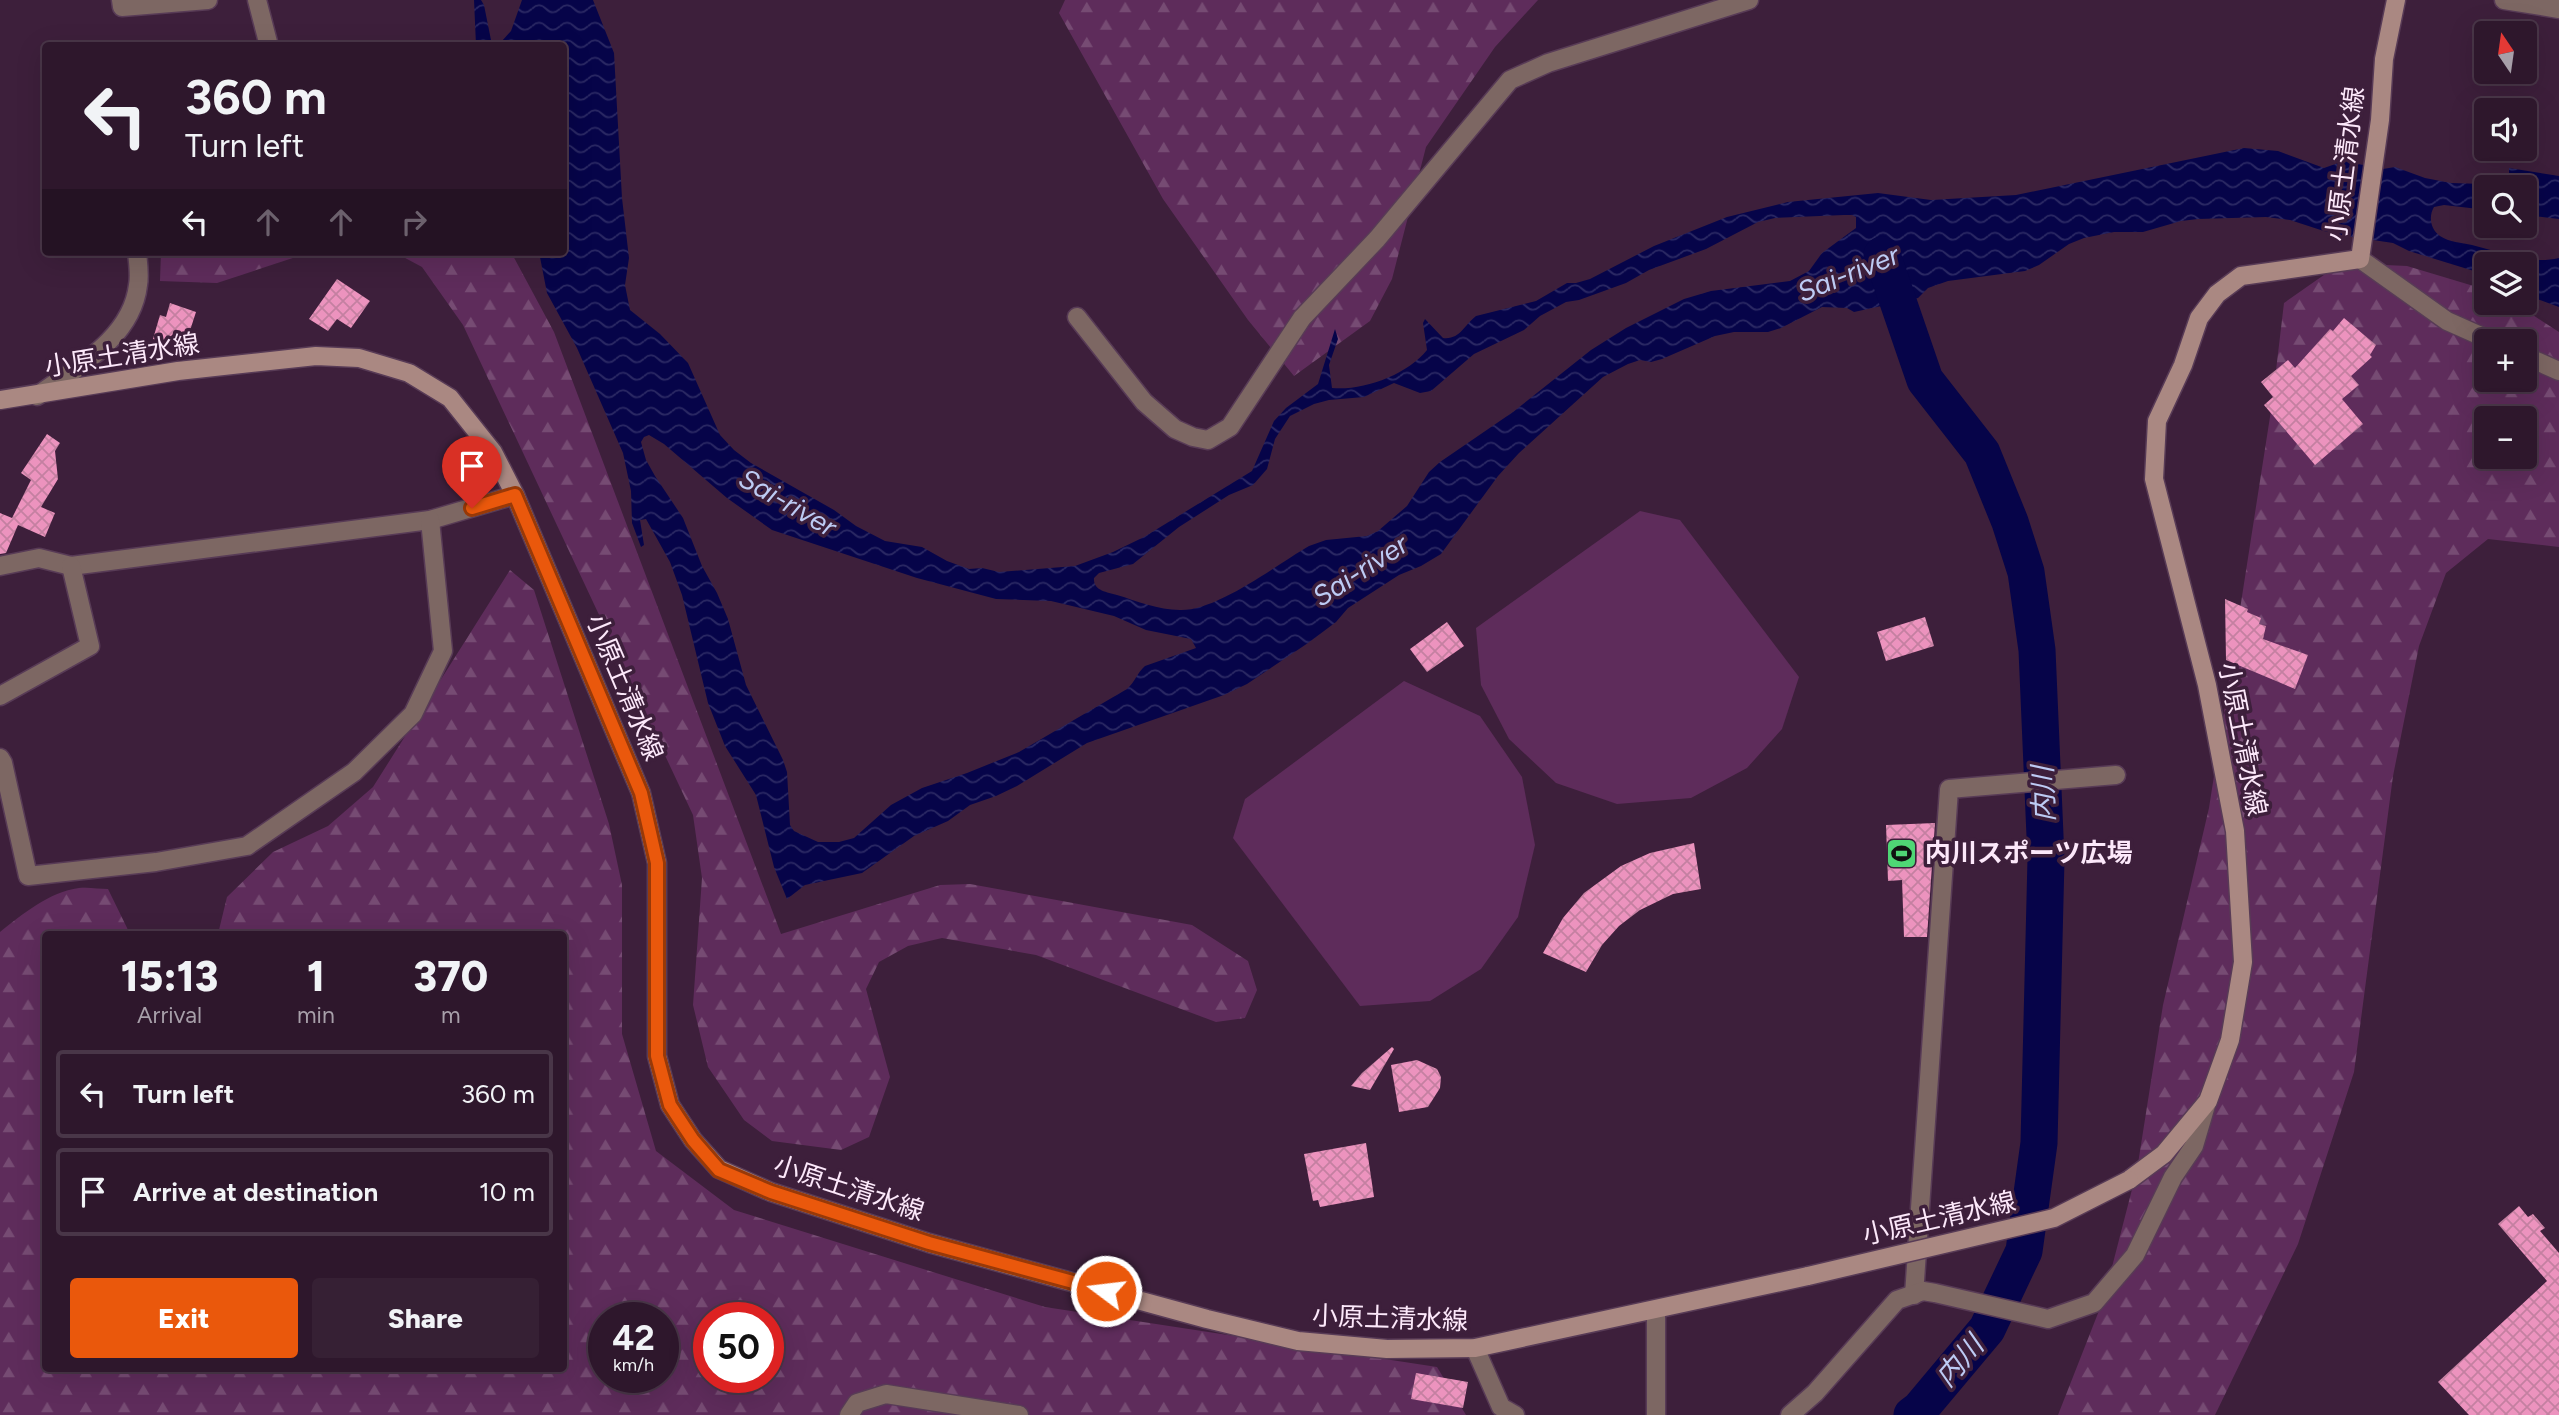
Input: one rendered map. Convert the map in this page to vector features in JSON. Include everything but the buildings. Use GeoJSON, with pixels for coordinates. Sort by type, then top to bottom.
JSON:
{"type":"FeatureCollection","features":[{"type":"Feature","properties":{"kind":"main road","name":"小原土清水線"},"geometry":{"type":"LineString","coordinates":[[0,400],[178,371],[316,356],[359,358],[409,373],[450,398],[494,452],[515,495],[641,793],[657,863],[657,1056],[670,1105],[693,1140],[719,1170],[771,1192],[929,1243],[1298,1341],[1387,1349],[1475,1348],[1808,1276],[2054,1218],[2129,1180],[2164,1154],[2208,1101],[2230,1040],[2243,962],[2235,831],[2207,685],[2154,479],[2157,421],[2183,365],[2199,318],[2217,293],[2241,276],[2361,254],[2380,120],[2384,59],[2396,0]]}},
{"type":"Feature","properties":{"kind":"street"},"geometry":{"type":"LineString","coordinates":[[121,0],[122,7],[208,0]]}},
{"type":"Feature","properties":{"kind":"street"},"geometry":{"type":"LineString","coordinates":[[257,0],[268,42]]}},
{"type":"Feature","properties":{"kind":"street"},"geometry":{"type":"LineString","coordinates":[[1077,317],[1144,402],[1175,429],[1193,438],[1208,440],[1230,427],[1302,318],[1377,239],[1510,80],[1548,64],[1749,0]]}},
{"type":"Feature","properties":{"kind":"street"},"geometry":{"type":"LineString","coordinates":[[2504,0],[2559,9]]}},
{"type":"Feature","properties":{"kind":"street"},"geometry":{"type":"LineString","coordinates":[[2361,254],[2447,321],[2474,333]]}},
{"type":"Feature","properties":{"kind":"street"},"geometry":{"type":"LineString","coordinates":[[37,396],[103,347],[129,318],[138,285],[137,256]]}},
{"type":"Feature","properties":{"kind":"street"},"geometry":{"type":"LineString","coordinates":[[2537,361],[2559,371]]}},
{"type":"Feature","properties":{"kind":"street"},"geometry":{"type":"LineString","coordinates":[[0,566],[39,558],[71,566],[430,520],[515,495]]}},
{"type":"Feature","properties":{"kind":"street"},"geometry":{"type":"LineString","coordinates":[[0,758],[27,876],[156,862],[247,846],[354,772],[413,714],[443,651],[430,520]]}},
{"type":"Feature","properties":{"kind":"street"},"geometry":{"type":"LineString","coordinates":[[0,696],[90,646],[71,566]]}},
{"type":"Feature","properties":{"kind":"street"},"geometry":{"type":"LineString","coordinates":[[1914,1295],[1949,789],[2116,775]]}},
{"type":"Feature","properties":{"kind":"street"},"geometry":{"type":"LineString","coordinates":[[1790,1415],[1815,1392],[1897,1300],[1923,1291],[2048,1319],[2094,1303],[2135,1255],[2173,1177],[2194,1146],[2208,1101]]}},
{"type":"Feature","properties":{"kind":"street"},"geometry":{"type":"LineString","coordinates":[[1656,1310],[1656,1415]]}},
{"type":"Feature","properties":{"kind":"street"},"geometry":{"type":"LineString","coordinates":[[1475,1348],[1501,1407],[1515,1415]]}},
{"type":"Feature","properties":{"kind":"street"},"geometry":{"type":"LineString","coordinates":[[849,1415],[857,1403],[886,1394],[1019,1415]]}},
{"type":"Feature","properties":{"kind":"green space"},"geometry":{"type":"Polygon","coordinates":[[[1065,0],[1538,0],[1495,47],[1426,147],[1392,279],[1370,321],[1294,376],[1248,320],[1163,199],[1059,13],[1065,0]]]}},
{"type":"Feature","properties":{"kind":"green space"},"geometry":{"type":"Polygon","coordinates":[[[161,256],[299,256],[217,283],[160,281],[161,256]]]}},
{"type":"Feature","properties":{"kind":"green space"},"geometry":{"type":"Polygon","coordinates":[[[401,256],[513,256],[554,332],[781,934],[940,885],[970,884],[1192,925],[1248,961],[1257,990],[1245,1018],[1216,1022],[1036,955],[942,938],[908,946],[879,962],[866,989],[890,1077],[869,1137],[841,1150],[772,1141],[744,1120],[708,1067],[693,1005],[702,878],[693,815],[463,325],[422,267],[401,256]]]}},
{"type":"Feature","properties":{"kind":"green space"},"geometry":{"type":"Polygon","coordinates":[[[2341,263],[2407,266],[2474,286],[2474,315],[2533,315],[2559,332],[2559,547],[2488,539],[2446,573],[2419,646],[2393,776],[2354,1072],[2298,1244],[2215,1415],[2058,1415],[2104,1298],[2137,1170],[2163,1005],[2209,808],[2272,404],[2284,303],[2341,263]]]}},
{"type":"Feature","properties":{"kind":"green space"},"geometry":{"type":"Polygon","coordinates":[[[1640,511],[1680,520],[1799,677],[1782,729],[1747,768],[1691,798],[1617,804],[1556,783],[1509,739],[1481,685],[1476,628],[1640,511]]]}},
{"type":"Feature","properties":{"kind":"green space"},"geometry":{"type":"Polygon","coordinates":[[[510,570],[534,590],[609,824],[622,885],[622,1034],[656,1151],[734,1210],[1045,1307],[1437,1367],[1466,1415],[0,1415],[0,932],[47,899],[79,888],[108,889],[129,931],[42,931],[42,1372],[567,1372],[567,931],[219,931],[227,897],[273,852],[328,826],[373,787],[510,570]]]}},
{"type":"Feature","properties":{"kind":"green space"},"geometry":{"type":"Polygon","coordinates":[[[1404,681],[1480,716],[1522,777],[1535,845],[1518,917],[1481,969],[1430,1001],[1360,1006],[1233,838],[1245,799],[1404,681]]]}},
{"type":"Feature","properties":{"kind":"water"},"geometry":{"type":"Polygon","coordinates":[[[474,0],[481,0],[491,40],[501,42],[476,42],[474,0]]]}},
{"type":"Feature","properties":{"kind":"water","name":"Sai-river"},"geometry":{"type":"Polygon","coordinates":[[[522,0],[593,0],[614,53],[622,198],[629,258],[625,285],[630,310],[660,334],[688,363],[720,435],[751,463],[834,510],[856,526],[885,541],[922,547],[969,569],[982,568],[999,572],[1075,566],[1144,537],[1252,471],[1274,421],[1286,408],[1318,384],[1335,329],[1338,339],[1329,365],[1332,388],[1370,384],[1408,367],[1427,350],[1423,323],[1425,319],[1443,338],[1454,337],[1476,316],[1536,301],[1567,283],[1590,279],[1654,246],[1727,217],[1788,202],[1878,193],[1931,200],[2016,195],[2244,148],[2278,151],[2324,168],[2344,161],[2383,169],[2395,167],[2425,178],[2451,183],[2474,184],[2474,208],[2444,205],[2434,207],[2431,215],[2433,227],[2447,240],[2497,252],[2474,252],[2474,271],[2409,251],[2393,243],[2333,234],[2290,220],[2266,217],[2181,221],[2143,232],[2114,232],[2084,238],[2025,271],[1948,281],[1928,288],[1918,298],[1854,312],[1847,308],[1822,307],[1768,332],[1734,332],[1715,336],[1662,359],[1651,362],[1640,360],[1628,364],[1603,377],[1519,453],[1498,476],[1441,554],[1399,575],[1348,608],[1336,622],[1247,684],[1224,695],[1087,743],[1017,786],[970,805],[948,821],[914,836],[862,873],[805,885],[787,899],[774,867],[756,795],[725,746],[708,703],[682,595],[670,562],[646,519],[640,520],[644,545],[641,547],[632,523],[631,491],[623,453],[577,348],[547,293],[540,256],[567,256],[567,42],[501,42],[511,31],[522,0]],[[1856,217],[1775,218],[1758,222],[1706,249],[1649,270],[1626,283],[1566,302],[1540,316],[1524,330],[1474,354],[1431,391],[1420,393],[1394,383],[1364,397],[1314,404],[1290,416],[1275,439],[1267,469],[1253,485],[1229,495],[1179,527],[1133,564],[1099,573],[1094,582],[1105,592],[1156,607],[1172,610],[1195,608],[1228,595],[1309,546],[1326,540],[1367,536],[1378,531],[1407,506],[1429,472],[1440,462],[1513,412],[1591,350],[1626,328],[1684,299],[1711,291],[1790,281],[1809,271],[1822,253],[1856,228],[1856,217]],[[649,435],[644,437],[641,442],[646,460],[683,518],[702,566],[728,619],[746,685],[783,760],[787,772],[790,825],[794,831],[818,842],[839,842],[854,838],[891,805],[922,788],[1019,752],[1127,689],[1145,666],[1196,648],[1191,639],[1146,630],[1114,616],[1051,601],[996,599],[917,578],[772,530],[727,498],[664,444],[649,435]]]}},
{"type":"Feature","properties":{"kind":"water"},"geometry":{"type":"Polygon","coordinates":[[[2509,168],[2559,176],[2559,219],[2537,216],[2537,175],[2509,175],[2509,168]]]}},
{"type":"Feature","properties":{"kind":"water"},"geometry":{"type":"Polygon","coordinates":[[[2559,258],[2559,307],[2537,299],[2537,260],[2559,258]]]}},
{"type":"Feature","properties":{"kind":"waterway","name":"内川"},"geometry":{"type":"LineString","coordinates":[[1882,255],[1925,380],[1982,453],[2010,522],[2026,572],[2037,650],[2046,859],[2039,1143],[2024,1251],[1987,1329],[1912,1415]]}},
{"type":"Feature","properties":{"kind":"place","name":"内川スポーツ広場"},"geometry":{"type":"Point","coordinates":[1902,853]}},
{"type":"Feature","properties":{"kind":"route"},"geometry":{"type":"LineString","coordinates":[[472,508],[515,495],[641,793],[657,863],[657,1056],[670,1105],[693,1140],[719,1170],[771,1192],[929,1243],[1106,1291]]}}]}
